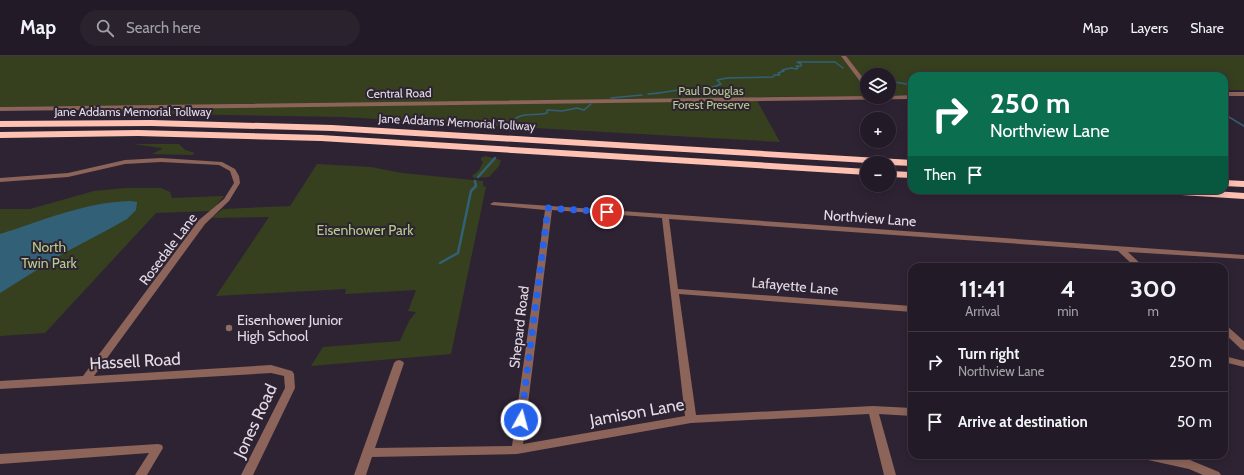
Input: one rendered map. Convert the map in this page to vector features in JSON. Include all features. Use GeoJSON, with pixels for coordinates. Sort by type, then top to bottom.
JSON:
{"type":"FeatureCollection","features":[{"type":"Feature","properties":{"kind":"highway","name":"Jane Addams Memorial Tollway"},"geometry":{"type":"LineString","coordinates":[[0,124],[151,122],[332,128],[908,162]]}},
{"type":"Feature","properties":{"kind":"highway","name":"Jane Addams Memorial Tollway"},"geometry":{"type":"LineString","coordinates":[[0,135],[138,133],[321,138],[860,172]]}},
{"type":"Feature","properties":{"kind":"highway"},"geometry":{"type":"LineString","coordinates":[[896,174],[908,175]]}},
{"type":"Feature","properties":{"kind":"highway"},"geometry":{"type":"LineString","coordinates":[[1228,175],[1244,176]]}},
{"type":"Feature","properties":{"kind":"highway"},"geometry":{"type":"LineString","coordinates":[[1228,183],[1244,184]]}},
{"type":"Feature","properties":{"kind":"highway"},"geometry":{"type":"LineString","coordinates":[[1213,194],[1244,196]]}},
{"type":"Feature","properties":{"kind":"street"},"geometry":{"type":"LineString","coordinates":[[843,56],[860,78]]}},
{"type":"Feature","properties":{"kind":"street"},"geometry":{"type":"LineString","coordinates":[[1228,94],[1244,94]]}},
{"type":"Feature","properties":{"kind":"street","name":"Central Road"},"geometry":{"type":"LineString","coordinates":[[0,109],[860,97]]}},
{"type":"Feature","properties":{"kind":"street","name":"Central Road"},"geometry":{"type":"LineString","coordinates":[[896,97],[908,97]]}},
{"type":"Feature","properties":{"kind":"street","name":"Rosedale Lane"},"geometry":{"type":"LineString","coordinates":[[0,180],[56,177],[125,162],[161,160],[220,163],[233,170],[236,176],[237,183],[227,200],[202,222],[86,380]]}},
{"type":"Feature","properties":{"kind":"street","name":"Northview Lane"},"geometry":{"type":"LineString","coordinates":[[494,204],[1244,257]]}},
{"type":"Feature","properties":{"kind":"street","name":"Shepard Road"},"geometry":{"type":"LineString","coordinates":[[517,450],[548,208]]}},
{"type":"Feature","properties":{"kind":"street"},"geometry":{"type":"LineString","coordinates":[[665,216],[691,419]]}},
{"type":"Feature","properties":{"kind":"street"},"geometry":{"type":"LineString","coordinates":[[1120,249],[1136,263]]}},
{"type":"Feature","properties":{"kind":"street","name":"Lafayette Lane"},"geometry":{"type":"LineString","coordinates":[[675,290],[908,309]]}},
{"type":"Feature","properties":{"kind":"street"},"geometry":{"type":"LineString","coordinates":[[1228,331],[1241,339],[1244,347]]}},
{"type":"Feature","properties":{"kind":"street"},"geometry":{"type":"LineString","coordinates":[[1228,360],[1244,364]]}},
{"type":"Feature","properties":{"kind":"street"},"geometry":{"type":"LineString","coordinates":[[360,475],[399,363]]}},
{"type":"Feature","properties":{"kind":"street","name":"Hassell Road"},"geometry":{"type":"LineString","coordinates":[[0,385],[271,369]]}},
{"type":"Feature","properties":{"kind":"street","name":"Jones Road"},"geometry":{"type":"LineString","coordinates":[[247,475],[290,388],[289,374],[271,369]]}},
{"type":"Feature","properties":{"kind":"street"},"geometry":{"type":"LineString","coordinates":[[873,410],[890,475]]}},
{"type":"Feature","properties":{"kind":"street","name":"Jamison Lane"},"geometry":{"type":"LineString","coordinates":[[368,453],[517,450],[691,419],[873,410],[908,412]]}},
{"type":"Feature","properties":{"kind":"street"},"geometry":{"type":"LineString","coordinates":[[0,459],[158,448],[141,475]]}},
{"type":"Feature","properties":{"kind":"street"},"geometry":{"type":"LineString","coordinates":[[1165,459],[1190,465],[1215,475]]}},
{"type":"Feature","properties":{"kind":"green space","name":"Paul Douglas Forest Preserve"},"geometry":{"type":"Polygon","coordinates":[[[0,56],[1244,56],[1244,90],[1228,90],[1228,72],[908,72],[908,95],[896,96],[896,68],[860,68],[860,96],[755,97],[780,142],[342,117],[110,113],[74,106],[0,107],[0,56]]]}},
{"type":"Feature","properties":{"kind":"green space"},"geometry":{"type":"Polygon","coordinates":[[[133,144],[179,144],[185,150],[195,153],[192,155],[152,154],[162,148],[133,144]]]}},
{"type":"Feature","properties":{"kind":"green space"},"geometry":{"type":"Polygon","coordinates":[[[485,156],[501,160],[499,166],[489,177],[474,178],[472,176],[479,170],[483,162],[481,158],[485,156]]]}},
{"type":"Feature","properties":{"kind":"green space","name":"Eisenhower Park"},"geometry":{"type":"Polygon","coordinates":[[[317,164],[371,167],[402,173],[483,181],[483,186],[486,187],[451,354],[311,366],[323,347],[400,341],[409,321],[416,312],[408,311],[416,290],[345,294],[346,289],[216,296],[269,217],[211,218],[223,209],[290,206],[317,164]]]}},
{"type":"Feature","properties":{"kind":"green space","name":"North Twin Park"},"geometry":{"type":"Polygon","coordinates":[[[125,188],[161,188],[170,192],[172,198],[224,196],[211,211],[156,213],[45,333],[0,336],[0,209],[30,209],[94,191],[125,188]]]}},
{"type":"Feature","properties":{"kind":"water"},"geometry":{"type":"Polygon","coordinates":[[[113,202],[137,202],[136,210],[127,219],[64,253],[0,293],[0,234],[80,208],[113,202]]]}},
{"type":"Feature","properties":{"kind":"waterway"},"geometry":{"type":"LineString","coordinates":[[648,94],[685,89],[709,88],[721,84],[717,80],[727,78],[773,77],[774,75],[780,75],[778,73],[784,71],[782,70],[791,68],[797,69],[798,67],[796,66],[801,66],[801,64],[797,62],[835,62],[843,68]]}},
{"type":"Feature","properties":{"kind":"waterway"},"geometry":{"type":"LineString","coordinates":[[896,82],[908,84]]}},
{"type":"Feature","properties":{"kind":"waterway"},"geometry":{"type":"LineString","coordinates":[[611,98],[642,95]]}},
{"type":"Feature","properties":{"kind":"waterway"},"geometry":{"type":"LineString","coordinates":[[510,131],[515,119],[518,117],[543,114],[547,113],[547,110],[562,111],[577,108],[584,110],[591,104]]}},
{"type":"Feature","properties":{"kind":"waterway"},"geometry":{"type":"LineString","coordinates":[[1228,116],[1244,126]]}},
{"type":"Feature","properties":{"kind":"waterway"},"geometry":{"type":"LineString","coordinates":[[478,177],[495,158],[494,159]]}},
{"type":"Feature","properties":{"kind":"waterway"},"geometry":{"type":"LineString","coordinates":[[440,263],[458,253],[471,191],[476,186],[475,181]]}},
{"type":"Feature","properties":{"kind":"place","name":"Eisenhower Junior High School"},"geometry":{"type":"Point","coordinates":[229,328]}},
{"type":"Feature","properties":{"kind":"route"},"geometry":{"type":"LineString","coordinates":[[521,420],[548,208],[607,212]]}}]}
